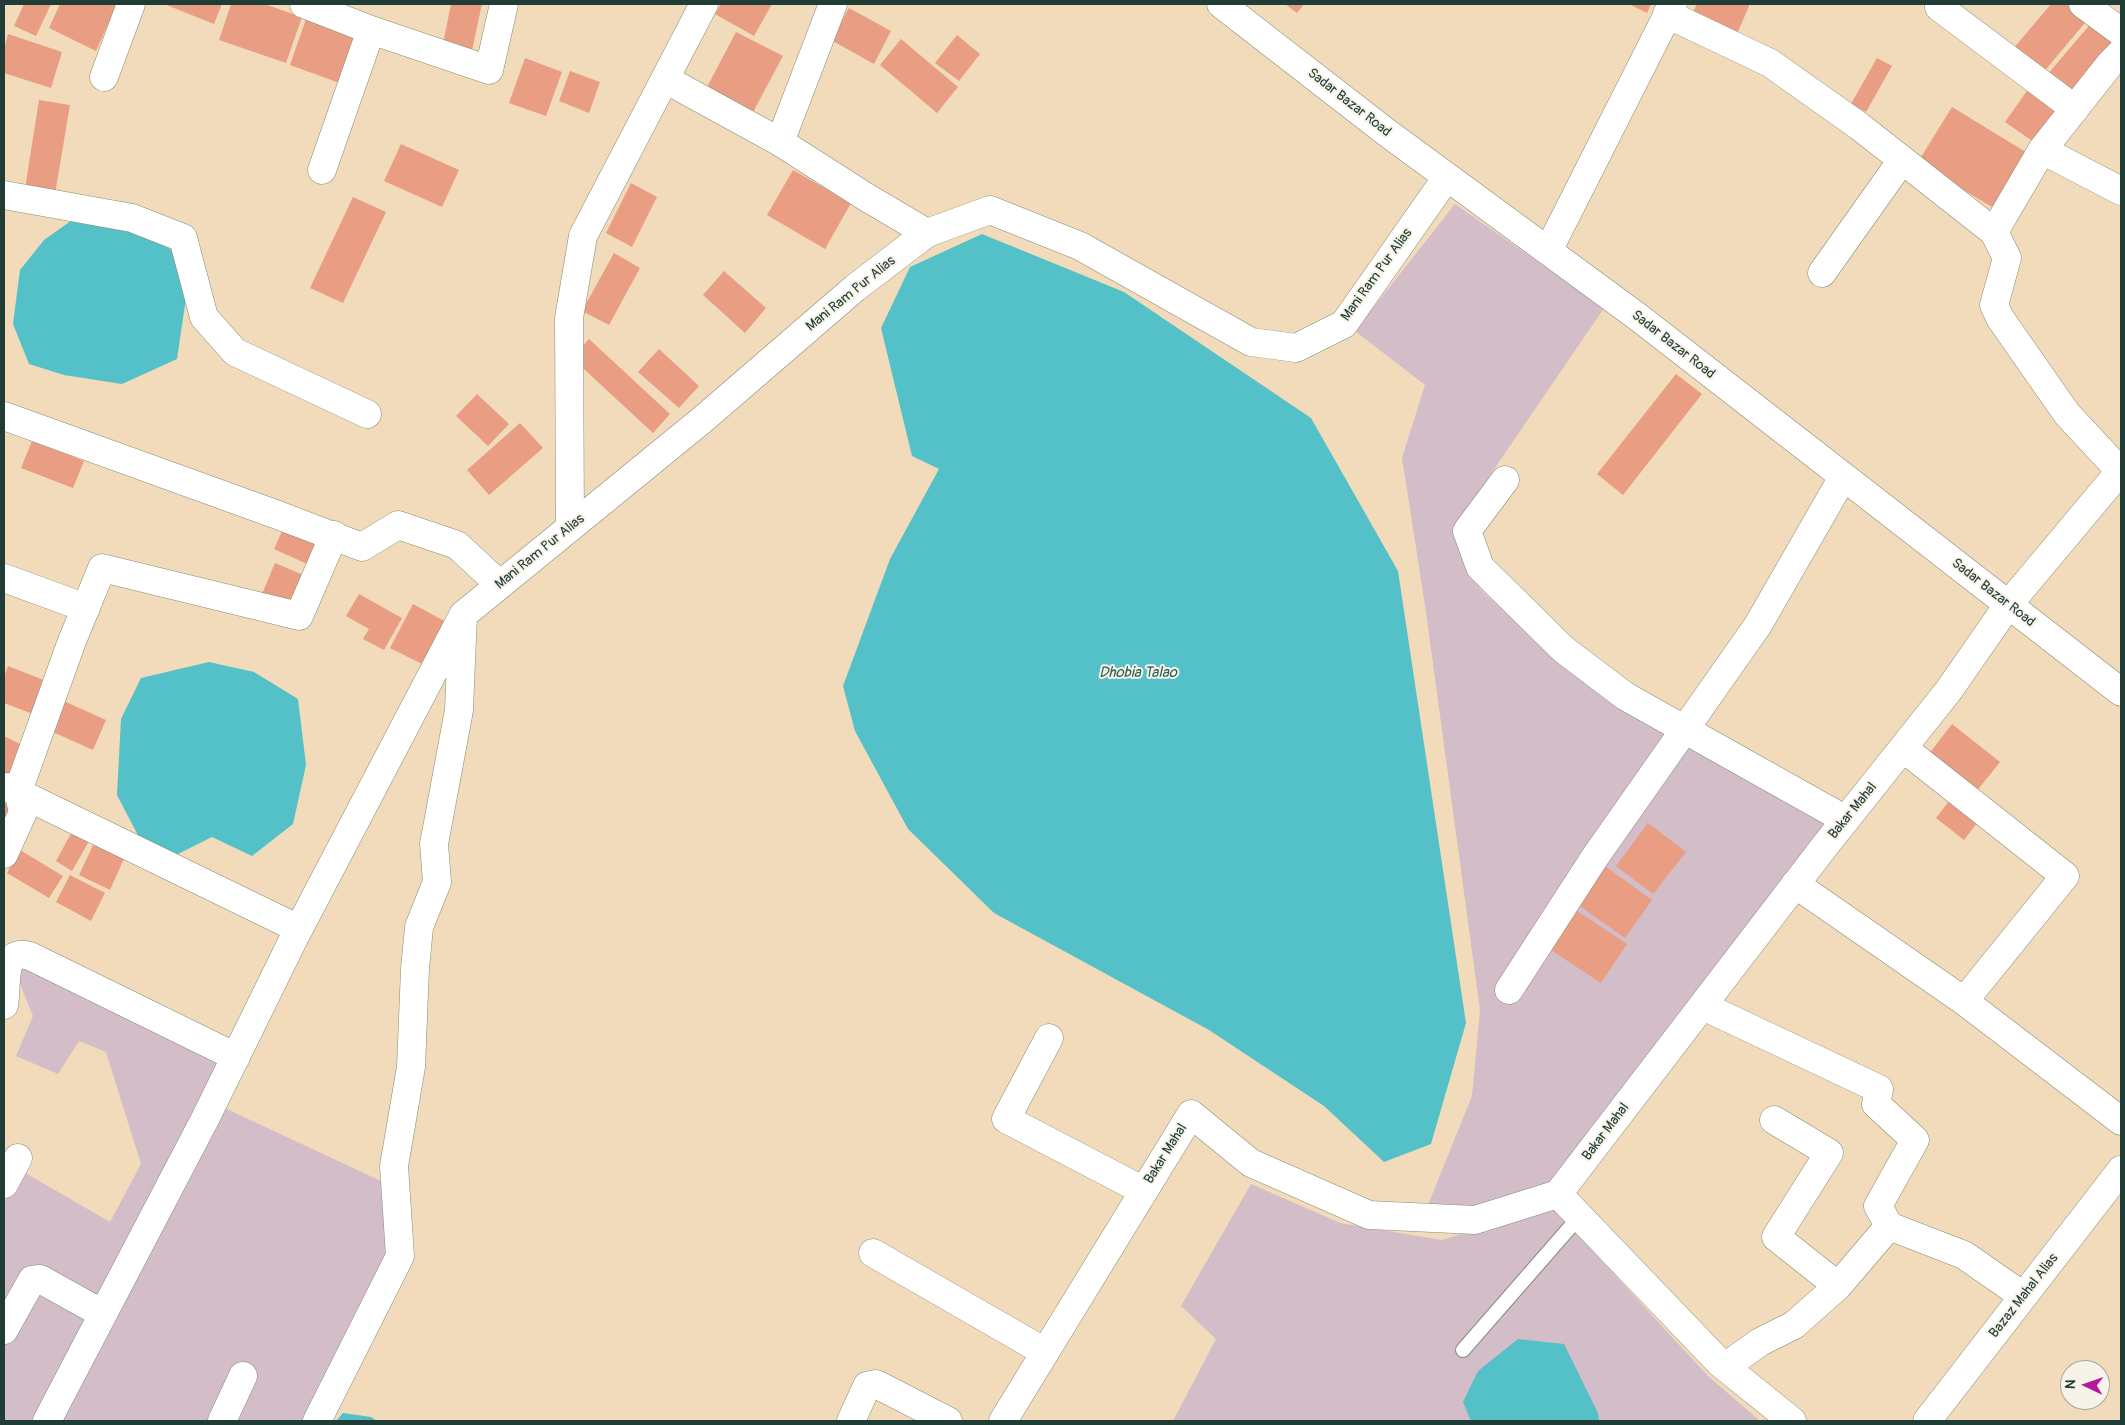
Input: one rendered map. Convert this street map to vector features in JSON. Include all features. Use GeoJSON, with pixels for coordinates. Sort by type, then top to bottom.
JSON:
{"type":"FeatureCollection","features":[{"type":"Feature","properties":{"kind":"street"},"geometry":{"type":"LineString","coordinates":[[104,76],[131,4]]}},
{"type":"Feature","properties":{"kind":"street"},"geometry":{"type":"LineString","coordinates":[[304,4],[371,30],[489,70],[504,4]]}},
{"type":"Feature","properties":{"kind":"street"},"geometry":{"type":"LineString","coordinates":[[570,528],[569,318],[583,236],[704,4]]}},
{"type":"Feature","properties":{"kind":"street"},"geometry":{"type":"LineString","coordinates":[[780,142],[833,4]]}},
{"type":"Feature","properties":{"kind":"street","name":"Sadar Bazar Road"},"geometry":{"type":"LineString","coordinates":[[1221,4],[1248,12],[1447,177],[1638,318],[2121,692]]}},
{"type":"Feature","properties":{"kind":"street"},"geometry":{"type":"LineString","coordinates":[[2083,4],[2121,32]]}},
{"type":"Feature","properties":{"kind":"street"},"geometry":{"type":"LineString","coordinates":[[1939,7],[2075,109]]}},
{"type":"Feature","properties":{"kind":"street"},"geometry":{"type":"LineString","coordinates":[[1548,251],[1670,9],[1770,63],[1859,126],[1994,232],[2008,258],[1994,305],[2000,318],[2067,414],[2121,471]]}},
{"type":"Feature","properties":{"kind":"street"},"geometry":{"type":"LineString","coordinates":[[322,170],[371,30]]}},
{"type":"Feature","properties":{"kind":"street"},"geometry":{"type":"LineString","coordinates":[[1994,232],[2042,150],[2121,53]]}},
{"type":"Feature","properties":{"kind":"street"},"geometry":{"type":"LineString","coordinates":[[665,79],[780,142],[866,197],[928,233]]}},
{"type":"Feature","properties":{"kind":"street"},"geometry":{"type":"LineString","coordinates":[[2042,150],[2121,191]]}},
{"type":"Feature","properties":{"kind":"street"},"geometry":{"type":"LineString","coordinates":[[1822,274],[1902,160]]}},
{"type":"Feature","properties":{"kind":"street","name":"Mani Ram Pur Alias"},"geometry":{"type":"LineString","coordinates":[[463,615],[702,420],[855,288],[928,233],[990,210],[1080,246],[1251,342],[1296,348],[1344,324],[1447,177]]}},
{"type":"Feature","properties":{"kind":"street"},"geometry":{"type":"LineString","coordinates":[[4,195],[132,218],[183,238],[204,316],[234,352],[367,414]]}},
{"type":"Feature","properties":{"kind":"street"},"geometry":{"type":"LineString","coordinates":[[4,416],[334,535],[362,547],[398,526],[457,545],[500,585]]}},
{"type":"Feature","properties":{"kind":"street","name":"Bakar Mahal"},"geometry":{"type":"LineString","coordinates":[[1003,1421],[1190,1114],[1251,1163],[1369,1215],[1475,1220],[1558,1194],[1796,884],[1949,690],[2008,605],[2121,471]]}},
{"type":"Feature","properties":{"kind":"street"},"geometry":{"type":"LineString","coordinates":[[1509,990],[1594,857],[1758,625],[1843,477]]}},
{"type":"Feature","properties":{"kind":"street"},"geometry":{"type":"LineString","coordinates":[[1505,480],[1467,531],[1480,567],[1563,649],[1625,696],[1846,820]]}},
{"type":"Feature","properties":{"kind":"street"},"geometry":{"type":"LineString","coordinates":[[4,854],[23,812],[11,788],[102,568],[299,616],[334,535]]}},
{"type":"Feature","properties":{"kind":"street"},"geometry":{"type":"LineString","coordinates":[[4,578],[86,608]]}},
{"type":"Feature","properties":{"kind":"street"},"geometry":{"type":"LineString","coordinates":[[317,1421],[400,1256],[394,1166],[411,1067],[415,969],[419,927],[437,882],[434,844],[459,710],[463,615]]}},
{"type":"Feature","properties":{"kind":"street"},"geometry":{"type":"LineString","coordinates":[[47,1421],[236,1057],[299,929],[463,615]]}},
{"type":"Feature","properties":{"kind":"street"},"geometry":{"type":"LineString","coordinates":[[1903,748],[2065,876],[1964,1001]]}},
{"type":"Feature","properties":{"kind":"street"},"geometry":{"type":"LineString","coordinates":[[11,788],[299,929]]}},
{"type":"Feature","properties":{"kind":"street"},"geometry":{"type":"LineString","coordinates":[[1796,884],[1964,1001],[2121,1122]]}},
{"type":"Feature","properties":{"kind":"street"},"geometry":{"type":"LineString","coordinates":[[4,1004],[5,964],[9,958],[20,954],[30,956],[236,1057]]}},
{"type":"Feature","properties":{"kind":"street"},"geometry":{"type":"LineString","coordinates":[[1702,1006],[1879,1089],[1876,1104],[1915,1140],[1878,1206],[1889,1226],[1964,1255],[2024,1296]]}},
{"type":"Feature","properties":{"kind":"street"},"geometry":{"type":"LineString","coordinates":[[1050,1038],[1006,1119],[1144,1191]]}},
{"type":"Feature","properties":{"kind":"street"},"geometry":{"type":"LineString","coordinates":[[1774,1120],[1829,1153],[1776,1237],[1838,1286]]}},
{"type":"Feature","properties":{"kind":"street"},"geometry":{"type":"LineString","coordinates":[[4,1184],[18,1158]]}},
{"type":"Feature","properties":{"kind":"street","name":"Bazaz Mahal Alias"},"geometry":{"type":"LineString","coordinates":[[1927,1421],[2121,1170]]}},
{"type":"Feature","properties":{"kind":"street"},"geometry":{"type":"LineString","coordinates":[[1558,1194],[1579,1218],[1725,1367],[1792,1421]]}},
{"type":"Feature","properties":{"kind":"street"},"geometry":{"type":"LineString","coordinates":[[1725,1367],[1760,1342],[1794,1325],[1838,1286],[1889,1226]]}},
{"type":"Feature","properties":{"kind":"street"},"geometry":{"type":"LineString","coordinates":[[873,1253],[1045,1352]]}},
{"type":"Feature","properties":{"kind":"street"},"geometry":{"type":"LineString","coordinates":[[4,1330],[32,1280],[40,1278],[103,1314]]}},
{"type":"Feature","properties":{"kind":"street"},"geometry":{"type":"LineString","coordinates":[[222,1421],[243,1376]]}},
{"type":"Feature","properties":{"kind":"street"},"geometry":{"type":"LineString","coordinates":[[851,1421],[867,1386],[871,1384],[876,1384],[948,1421]]}},
{"type":"Feature","properties":{"kind":"lane"},"geometry":{"type":"LineString","coordinates":[[1463,1350],[1579,1218]]}},
{"type":"Feature","properties":{"kind":"shaded area"},"geometry":{"type":"Polygon","coordinates":[[[1455,204],[1604,308],[1458,522],[1480,589],[1520,626],[1830,822],[1543,1193],[1470,1211],[1428,1205],[1472,1096],[1480,1010],[1425,605],[1402,458],[1425,385],[1355,331],[1455,204]]]}},
{"type":"Feature","properties":{"kind":"shaded area"},"geometry":{"type":"Polygon","coordinates":[[[11,962],[219,1063],[201,1097],[383,1182],[388,1262],[308,1421],[4,1421],[4,1203],[22,1171],[110,1222],[141,1164],[106,1052],[79,1041],[58,1074],[16,1056],[33,1016],[11,962]]]}},
{"type":"Feature","properties":{"kind":"shaded area"},"geometry":{"type":"Polygon","coordinates":[[[1251,1184],[1340,1223],[1442,1240],[1551,1206],[1708,1376],[1760,1421],[1173,1421],[1216,1339],[1181,1306],[1251,1184]]]}},
{"type":"Feature","properties":{"kind":"water"},"geometry":{"type":"Polygon","coordinates":[[[75,218],[134,229],[172,250],[186,298],[177,359],[122,384],[64,375],[29,364],[13,324],[20,270],[44,240],[75,218]]]}},
{"type":"Feature","properties":{"kind":"water","name":"Dhobia Talao"},"geometry":{"type":"Polygon","coordinates":[[[982,234],[1124,292],[1311,418],[1398,571],[1466,1023],[1431,1144],[1384,1162],[1324,1106],[1209,1030],[994,913],[908,829],[855,731],[843,686],[890,559],[939,469],[912,456],[881,328],[910,267],[982,234]]]}},
{"type":"Feature","properties":{"kind":"water"},"geometry":{"type":"Polygon","coordinates":[[[209,662],[254,672],[298,699],[306,765],[293,824],[252,856],[212,837],[174,856],[141,841],[117,795],[121,719],[141,678],[209,662]]]}},
{"type":"Feature","properties":{"kind":"water"},"geometry":{"type":"Polygon","coordinates":[[[1518,1339],[1564,1344],[1598,1413],[1599,1421],[1471,1421],[1463,1402],[1478,1371],[1518,1339]]]}},
{"type":"Feature","properties":{"kind":"water"},"geometry":{"type":"Polygon","coordinates":[[[343,1413],[371,1417],[377,1421],[336,1421],[343,1413]]]}},
{"type":"Feature","properties":{"kind":"building"},"geometry":{"type":"Polygon","coordinates":[[[24,4],[51,4],[36,36],[14,26],[24,4]]]}},
{"type":"Feature","properties":{"kind":"building"},"geometry":{"type":"Polygon","coordinates":[[[60,4],[117,4],[96,51],[49,28],[60,4]]]}},
{"type":"Feature","properties":{"kind":"building"},"geometry":{"type":"Polygon","coordinates":[[[164,4],[222,4],[214,24],[164,4]]]}},
{"type":"Feature","properties":{"kind":"building"},"geometry":{"type":"Polygon","coordinates":[[[231,4],[264,4],[302,17],[286,63],[219,40],[231,4]]]}},
{"type":"Feature","properties":{"kind":"building"},"geometry":{"type":"Polygon","coordinates":[[[451,4],[482,4],[472,50],[443,44],[451,4]]]}},
{"type":"Feature","properties":{"kind":"building"},"geometry":{"type":"Polygon","coordinates":[[[721,4],[772,4],[754,36],[715,14],[721,4]]]}},
{"type":"Feature","properties":{"kind":"building"},"geometry":{"type":"Polygon","coordinates":[[[1285,4],[1304,4],[1297,13],[1285,4]]]}},
{"type":"Feature","properties":{"kind":"building"},"geometry":{"type":"Polygon","coordinates":[[[1629,4],[1651,4],[1647,13],[1629,4]]]}},
{"type":"Feature","properties":{"kind":"building"},"geometry":{"type":"Polygon","coordinates":[[[1697,4],[1750,4],[1736,36],[1691,16],[1697,4]]]}},
{"type":"Feature","properties":{"kind":"building"},"geometry":{"type":"Polygon","coordinates":[[[2051,4],[2072,4],[2089,18],[2042,74],[2013,49],[2051,4]]]}},
{"type":"Feature","properties":{"kind":"building"},"geometry":{"type":"Polygon","coordinates":[[[849,8],[891,31],[874,64],[831,40],[849,8]]]}},
{"type":"Feature","properties":{"kind":"building"},"geometry":{"type":"Polygon","coordinates":[[[306,19],[361,39],[345,85],[290,65],[306,19]]]}},
{"type":"Feature","properties":{"kind":"building"},"geometry":{"type":"Polygon","coordinates":[[[2093,21],[2120,44],[2074,98],[2047,75],[2093,21]]]}},
{"type":"Feature","properties":{"kind":"building"},"geometry":{"type":"Polygon","coordinates":[[[736,32],[783,56],[752,114],[706,89],[736,32]]]}},
{"type":"Feature","properties":{"kind":"building"},"geometry":{"type":"Polygon","coordinates":[[[8,34],[62,52],[51,88],[4,73],[4,49],[8,34]]]}},
{"type":"Feature","properties":{"kind":"building"},"geometry":{"type":"Polygon","coordinates":[[[957,35],[980,54],[959,81],[935,63],[957,35]]]}},
{"type":"Feature","properties":{"kind":"building"},"geometry":{"type":"Polygon","coordinates":[[[901,39],[958,87],[937,113],[880,65],[901,39]]]}},
{"type":"Feature","properties":{"kind":"building"},"geometry":{"type":"Polygon","coordinates":[[[525,58],[562,72],[546,116],[509,103],[525,58]]]}},
{"type":"Feature","properties":{"kind":"building"},"geometry":{"type":"Polygon","coordinates":[[[1877,58],[1892,66],[1866,112],[1851,104],[1877,58]]]}},
{"type":"Feature","properties":{"kind":"building"},"geometry":{"type":"Polygon","coordinates":[[[570,71],[600,82],[589,113],[559,101],[570,71]]]}},
{"type":"Feature","properties":{"kind":"building"},"geometry":{"type":"Polygon","coordinates":[[[2029,88],[2062,112],[2038,145],[2005,122],[2029,88]]]}},
{"type":"Feature","properties":{"kind":"building"},"geometry":{"type":"Polygon","coordinates":[[[39,100],[70,105],[54,200],[24,195],[39,100]]]}},
{"type":"Feature","properties":{"kind":"building"},"geometry":{"type":"Polygon","coordinates":[[[1952,107],[2034,157],[2000,212],[1918,162],[1952,107]]]}},
{"type":"Feature","properties":{"kind":"building"},"geometry":{"type":"Polygon","coordinates":[[[401,144],[459,170],[442,207],[384,181],[401,144]]]}},
{"type":"Feature","properties":{"kind":"building"},"geometry":{"type":"Polygon","coordinates":[[[793,170],[851,203],[825,249],[767,215],[793,170]]]}},
{"type":"Feature","properties":{"kind":"building"},"geometry":{"type":"Polygon","coordinates":[[[631,183],[657,197],[632,247],[606,233],[631,183]]]}},
{"type":"Feature","properties":{"kind":"building"},"geometry":{"type":"Polygon","coordinates":[[[353,197],[386,212],[343,303],[310,288],[353,197]]]}},
{"type":"Feature","properties":{"kind":"building"},"geometry":{"type":"Polygon","coordinates":[[[614,253],[640,268],[609,325],[582,311],[614,253]]]}},
{"type":"Feature","properties":{"kind":"building"},"geometry":{"type":"Polygon","coordinates":[[[724,271],[766,308],[745,333],[703,295],[724,271]]]}},
{"type":"Feature","properties":{"kind":"building"},"geometry":{"type":"Polygon","coordinates":[[[589,339],[670,414],[653,433],[572,358],[589,339]]]}},
{"type":"Feature","properties":{"kind":"building"},"geometry":{"type":"Polygon","coordinates":[[[659,349],[699,386],[679,408],[638,372],[659,349]]]}},
{"type":"Feature","properties":{"kind":"building"},"geometry":{"type":"Polygon","coordinates":[[[1676,374],[1702,394],[1623,495],[1597,474],[1676,374]]]}},
{"type":"Feature","properties":{"kind":"building"},"geometry":{"type":"Polygon","coordinates":[[[477,394],[509,424],[488,446],[456,416],[477,394]]]}},
{"type":"Feature","properties":{"kind":"building"},"geometry":{"type":"Polygon","coordinates":[[[520,423],[543,448],[489,495],[467,470],[520,423]]]}},
{"type":"Feature","properties":{"kind":"building"},"geometry":{"type":"Polygon","coordinates":[[[32,441],[84,461],[73,488],[21,468],[32,441]]]}},
{"type":"Feature","properties":{"kind":"building"},"geometry":{"type":"Polygon","coordinates":[[[287,520],[329,538],[316,568],[274,549],[287,520]]]}},
{"type":"Feature","properties":{"kind":"building"},"geometry":{"type":"Polygon","coordinates":[[[275,563],[308,577],[296,608],[262,594],[275,563]]]}},
{"type":"Feature","properties":{"kind":"building"},"geometry":{"type":"Polygon","coordinates":[[[359,594],[402,618],[384,650],[363,639],[369,629],[346,616],[359,594]]]}},
{"type":"Feature","properties":{"kind":"building"},"geometry":{"type":"Polygon","coordinates":[[[413,604],[448,623],[426,666],[390,648],[413,604]]]}},
{"type":"Feature","properties":{"kind":"building"},"geometry":{"type":"Polygon","coordinates":[[[8,666],[51,683],[38,716],[4,703],[4,677],[8,666]]]}},
{"type":"Feature","properties":{"kind":"building"},"geometry":{"type":"Polygon","coordinates":[[[57,698],[106,720],[93,750],[44,728],[57,698]]]}},
{"type":"Feature","properties":{"kind":"building"},"geometry":{"type":"Polygon","coordinates":[[[1952,724],[2000,762],[1972,797],[1925,759],[1952,724]]]}},
{"type":"Feature","properties":{"kind":"building"},"geometry":{"type":"Polygon","coordinates":[[[4,736],[28,748],[11,785],[4,782],[4,736]]]}},
{"type":"Feature","properties":{"kind":"building"},"geometry":{"type":"Polygon","coordinates":[[[1949,801],[1977,823],[1964,840],[1936,818],[1949,801]]]}},
{"type":"Feature","properties":{"kind":"building"},"geometry":{"type":"Polygon","coordinates":[[[4,803],[18,811],[4,839],[4,803]]]}},
{"type":"Feature","properties":{"kind":"building"},"geometry":{"type":"Polygon","coordinates":[[[1648,823],[1686,852],[1653,894],[1616,866],[1648,823]]]}},
{"type":"Feature","properties":{"kind":"building"},"geometry":{"type":"Polygon","coordinates":[[[75,826],[92,836],[72,871],[56,861],[75,826]]]}},
{"type":"Feature","properties":{"kind":"building"},"geometry":{"type":"Polygon","coordinates":[[[96,839],[126,854],[110,890],[79,875],[96,839]]]}},
{"type":"Feature","properties":{"kind":"building"},"geometry":{"type":"Polygon","coordinates":[[[20,850],[63,876],[49,898],[7,873],[20,850]]]}},
{"type":"Feature","properties":{"kind":"building"},"geometry":{"type":"Polygon","coordinates":[[[1605,866],[1652,900],[1625,938],[1578,905],[1605,866]]]}},
{"type":"Feature","properties":{"kind":"building"},"geometry":{"type":"Polygon","coordinates":[[[70,875],[105,893],[91,921],[56,902],[70,875]]]}},
{"type":"Feature","properties":{"kind":"building"},"geometry":{"type":"Polygon","coordinates":[[[1574,909],[1627,944],[1601,983],[1548,948],[1574,909]]]}}]}
